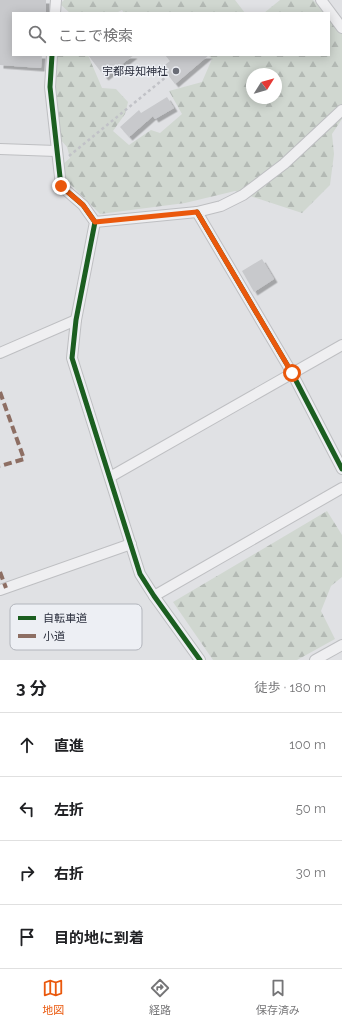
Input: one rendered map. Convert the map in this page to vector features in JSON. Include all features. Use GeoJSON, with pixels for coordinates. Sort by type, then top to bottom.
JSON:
{"type":"FeatureCollection","features":[{"type":"Feature","properties":{"kind":"street"},"geometry":{"type":"LineString","coordinates":[[55,12],[56,0]]}},
{"type":"Feature","properties":{"kind":"street"},"geometry":{"type":"LineString","coordinates":[[321,0],[342,28]]}},
{"type":"Feature","properties":{"kind":"street"},"geometry":{"type":"LineString","coordinates":[[52,56],[50,87],[61,186],[83,205],[95,222],[76,320],[72,358],[100,450],[132,544],[140,574],[196,659]]}},
{"type":"Feature","properties":{"kind":"street"},"geometry":{"type":"LineString","coordinates":[[95,222],[197,212],[221,206],[243,195],[284,164],[342,110]]}},
{"type":"Feature","properties":{"kind":"street"},"geometry":{"type":"LineString","coordinates":[[0,149],[56,151]]}},
{"type":"Feature","properties":{"kind":"street"},"geometry":{"type":"LineString","coordinates":[[197,212],[292,373],[342,469]]}},
{"type":"Feature","properties":{"kind":"street"},"geometry":{"type":"LineString","coordinates":[[0,352],[76,320]]}},
{"type":"Feature","properties":{"kind":"street"},"geometry":{"type":"LineString","coordinates":[[110,477],[342,345]]}},
{"type":"Feature","properties":{"kind":"street"},"geometry":{"type":"LineString","coordinates":[[154,596],[342,488]]}},
{"type":"Feature","properties":{"kind":"street"},"geometry":{"type":"LineString","coordinates":[[0,590],[132,544]]}},
{"type":"Feature","properties":{"kind":"street"},"geometry":{"type":"LineString","coordinates":[[315,660],[342,645]]}},
{"type":"Feature","properties":{"kind":"path"},"geometry":{"type":"LineString","coordinates":[[72,154],[166,77]]}},
{"type":"Feature","properties":{"kind":"green space"},"geometry":{"type":"Polygon","coordinates":[[[64,0],[235,0],[244,12],[123,12],[122,10],[118,12],[69,12],[60,4],[64,0]]]}},
{"type":"Feature","properties":{"kind":"green space"},"geometry":{"type":"Polygon","coordinates":[[[280,0],[313,0],[324,12],[265,12],[280,0]]]}},
{"type":"Feature","properties":{"kind":"green space"},"geometry":{"type":"Polygon","coordinates":[[[330,19],[342,33],[342,119],[332,134],[334,154],[330,185],[302,213],[235,191],[185,203],[100,214],[64,178],[62,165],[70,158],[67,147],[59,138],[55,72],[57,56],[88,56],[102,88],[116,89],[128,102],[125,114],[113,131],[129,145],[151,130],[160,133],[182,114],[169,91],[202,82],[212,59],[209,56],[330,56],[330,19]]]}},
{"type":"Feature","properties":{"kind":"green space"},"geometry":{"type":"Polygon","coordinates":[[[327,511],[342,535],[342,577],[331,586],[321,611],[335,639],[297,660],[213,660],[173,602],[327,511]]]}},
{"type":"Feature","properties":{"kind":"building"},"geometry":{"type":"Polygon","coordinates":[[[0,0],[46,0],[46,12],[12,12],[12,56],[42,56],[41,68],[0,65],[0,0]]]}},
{"type":"Feature","properties":{"kind":"building"},"geometry":{"type":"Polygon","coordinates":[[[89,56],[133,56],[105,77],[89,56]]]}},
{"type":"Feature","properties":{"kind":"building","name":"宇都母知神社"},"geometry":{"type":"Polygon","coordinates":[[[166,56],[208,56],[175,84],[162,67],[170,61],[166,56]]]}},
{"type":"Feature","properties":{"kind":"building"},"geometry":{"type":"Polygon","coordinates":[[[167,97],[174,108],[155,119],[153,116],[129,137],[120,127],[139,110],[141,113],[167,97]]]}},
{"type":"Feature","properties":{"kind":"building"},"geometry":{"type":"Polygon","coordinates":[[[262,259],[274,279],[254,292],[242,271],[262,259]]]}},
{"type":"Feature","properties":{"kind":"marked path"},"geometry":{"type":"LineString","coordinates":[[0,392],[24,459],[0,466]]}},
{"type":"Feature","properties":{"kind":"marked path"},"geometry":{"type":"LineString","coordinates":[[0,572],[6,588]]}},
{"type":"Feature","properties":{"kind":"cycle path"},"geometry":{"type":"LineString","coordinates":[[52,56],[50,87],[61,186],[83,205],[95,222],[76,320],[72,358],[140,574],[200,660]]}},
{"type":"Feature","properties":{"kind":"cycle path"},"geometry":{"type":"LineString","coordinates":[[197,212],[292,373],[342,469]]}},
{"type":"Feature","properties":{"kind":"place","name":"宇都母知神社"},"geometry":{"type":"Point","coordinates":[176,71]}},
{"type":"Feature","properties":{"kind":"route"},"geometry":{"type":"LineString","coordinates":[[61,186],[83,205],[95,222],[197,212],[292,373]]}}]}
